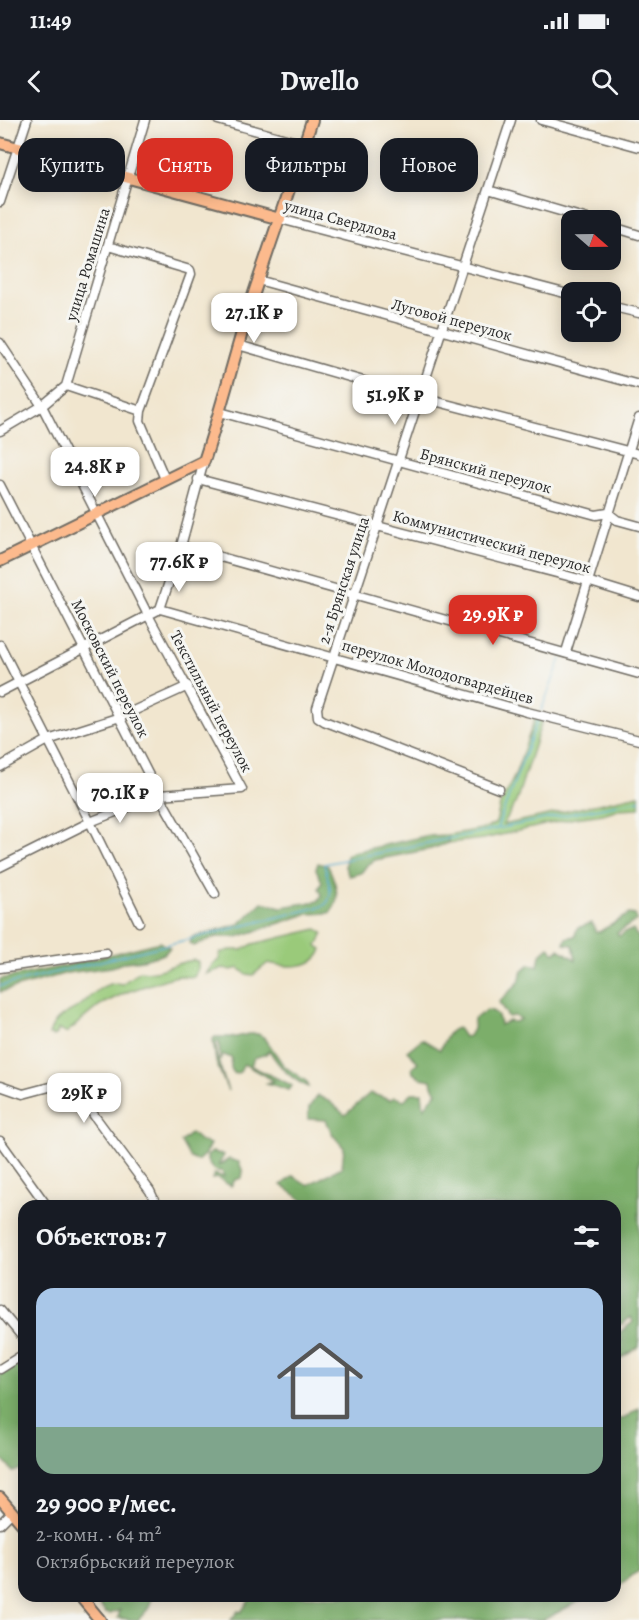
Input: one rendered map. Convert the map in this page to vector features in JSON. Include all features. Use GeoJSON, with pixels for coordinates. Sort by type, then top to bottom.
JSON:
{"type":"FeatureCollection","features":[{"type":"Feature","properties":{"kind":"main road"},"geometry":{"type":"LineString","coordinates":[[306,138],[312,120]]}},
{"type":"Feature","properties":{"kind":"main road","name":"улица Свердлова"},"geometry":{"type":"LineString","coordinates":[[0,143],[18,148]]}},
{"type":"Feature","properties":{"kind":"main road","name":"улица Свердлова"},"geometry":{"type":"LineString","coordinates":[[125,175],[280,219]]}},
{"type":"Feature","properties":{"kind":"main road"},"geometry":{"type":"LineString","coordinates":[[0,561],[204,461],[258,280],[289,192]]}},
{"type":"Feature","properties":{"kind":"main road"},"geometry":{"type":"LineString","coordinates":[[0,1498],[18,1519]]}},
{"type":"Feature","properties":{"kind":"main road"},"geometry":{"type":"LineString","coordinates":[[85,1602],[100,1620]]}},
{"type":"Feature","properties":{"kind":"street"},"geometry":{"type":"LineString","coordinates":[[22,138],[27,120]]}},
{"type":"Feature","properties":{"kind":"street","name":"улица Ромашина"},"geometry":{"type":"LineString","coordinates":[[66,386],[145,120]]}},
{"type":"Feature","properties":{"kind":"street"},"geometry":{"type":"LineString","coordinates":[[218,120],[282,138]]}},
{"type":"Feature","properties":{"kind":"street","name":"2-я Брянская улица"},"geometry":{"type":"LineString","coordinates":[[500,789],[324,722],[318,717],[317,708],[375,526],[511,120]]}},
{"type":"Feature","properties":{"kind":"street"},"geometry":{"type":"LineString","coordinates":[[541,120],[639,147]]}},
{"type":"Feature","properties":{"kind":"street"},"geometry":{"type":"LineString","coordinates":[[0,202],[18,151]]}},
{"type":"Feature","properties":{"kind":"street"},"geometry":{"type":"LineString","coordinates":[[488,190],[561,211]]}},
{"type":"Feature","properties":{"kind":"street","name":"улица Свердлова"},"geometry":{"type":"LineString","coordinates":[[280,219],[561,292]]}},
{"type":"Feature","properties":{"kind":"street"},"geometry":{"type":"LineString","coordinates":[[621,229],[639,235]]}},
{"type":"Feature","properties":{"kind":"street"},"geometry":{"type":"LineString","coordinates":[[108,246],[190,270],[191,274],[141,411],[142,429],[165,480]]}},
{"type":"Feature","properties":{"kind":"street","name":"Луговой переулок"},"geometry":{"type":"LineString","coordinates":[[258,280],[639,385]]}},
{"type":"Feature","properties":{"kind":"street"},"geometry":{"type":"LineString","coordinates":[[621,309],[639,313]]}},
{"type":"Feature","properties":{"kind":"street","name":"Текстильный переулок"},"geometry":{"type":"LineString","coordinates":[[0,343],[42,406],[148,615],[242,789],[159,795]]}},
{"type":"Feature","properties":{"kind":"street"},"geometry":{"type":"LineString","coordinates":[[238,345],[419,397],[639,454]]}},
{"type":"Feature","properties":{"kind":"street"},"geometry":{"type":"LineString","coordinates":[[0,431],[42,406],[66,386],[141,411]]}},
{"type":"Feature","properties":{"kind":"street","name":"Брянский переулок"},"geometry":{"type":"LineString","coordinates":[[220,412],[596,515],[608,513],[617,520],[639,526]]}},
{"type":"Feature","properties":{"kind":"street"},"geometry":{"type":"LineString","coordinates":[[566,652],[639,418]]}},
{"type":"Feature","properties":{"kind":"street"},"geometry":{"type":"LineString","coordinates":[[0,692],[160,609],[181,546],[204,461]]}},
{"type":"Feature","properties":{"kind":"street","name":"Коммунистический переулок"},"geometry":{"type":"LineString","coordinates":[[198,479],[587,581],[639,597]]}},
{"type":"Feature","properties":{"kind":"street","name":"Московский переулок"},"geometry":{"type":"LineString","coordinates":[[0,485],[159,795],[215,894]]}},
{"type":"Feature","properties":{"kind":"street"},"geometry":{"type":"LineString","coordinates":[[181,546],[639,674]]}},
{"type":"Feature","properties":{"kind":"street","name":"переулок Молодогвардейцев"},"geometry":{"type":"LineString","coordinates":[[160,609],[527,712],[639,740]]}},
{"type":"Feature","properties":{"kind":"street"},"geometry":{"type":"LineString","coordinates":[[0,645],[139,922]]}},
{"type":"Feature","properties":{"kind":"street"},"geometry":{"type":"LineString","coordinates":[[0,767],[48,740],[120,717],[188,686]]}},
{"type":"Feature","properties":{"kind":"street"},"geometry":{"type":"LineString","coordinates":[[0,867],[90,822],[159,795]]}},
{"type":"Feature","properties":{"kind":"street"},"geometry":{"type":"LineString","coordinates":[[0,968],[106,953]]}},
{"type":"Feature","properties":{"kind":"street"},"geometry":{"type":"LineString","coordinates":[[0,1086],[23,1094],[57,1085],[77,1087],[93,1114],[154,1200]]}},
{"type":"Feature","properties":{"kind":"street"},"geometry":{"type":"LineString","coordinates":[[0,1141],[43,1200]]}},
{"type":"Feature","properties":{"kind":"street"},"geometry":{"type":"LineString","coordinates":[[0,1310],[18,1332]]}},
{"type":"Feature","properties":{"kind":"street"},"geometry":{"type":"LineString","coordinates":[[0,1369],[18,1358]]}},
{"type":"Feature","properties":{"kind":"street"},"geometry":{"type":"LineString","coordinates":[[0,1524],[12,1512]]}},
{"type":"Feature","properties":{"kind":"green space"},"geometry":{"type":"Polygon","coordinates":[[[535,718],[542,721],[516,802],[503,825],[639,795],[639,808],[618,809],[483,839],[448,843],[448,835],[487,828],[496,823],[500,805],[515,775],[535,718]]]}},
{"type":"Feature","properties":{"kind":"green space"},"geometry":{"type":"Polygon","coordinates":[[[448,835],[448,843],[431,849],[375,860],[361,873],[349,876],[345,867],[346,855],[353,852],[425,836],[448,835]]]}},
{"type":"Feature","properties":{"kind":"green space"},"geometry":{"type":"Polygon","coordinates":[[[318,863],[328,866],[335,884],[336,903],[329,913],[307,914],[237,937],[216,937],[194,946],[190,943],[192,937],[239,924],[262,902],[281,907],[318,901],[322,895],[319,888],[322,882],[316,869],[318,863]]]}},
{"type":"Feature","properties":{"kind":"green space"},"geometry":{"type":"Polygon","coordinates":[[[629,914],[635,915],[637,920],[617,933],[619,936],[633,930],[639,938],[639,1347],[621,1358],[621,1331],[633,1322],[631,1317],[621,1324],[621,1200],[303,1200],[281,1185],[293,1176],[308,1185],[342,1167],[344,1148],[333,1135],[326,1120],[308,1119],[309,1108],[317,1095],[330,1102],[345,1115],[370,1093],[390,1100],[394,1097],[404,1100],[412,1093],[422,1093],[424,1108],[437,1092],[431,1080],[413,1073],[412,1067],[418,1062],[407,1051],[422,1039],[440,1050],[449,1033],[458,1028],[464,1037],[469,1036],[473,1029],[474,1019],[487,1010],[497,1014],[500,1025],[521,1019],[514,1016],[508,1017],[499,1002],[519,982],[522,971],[530,964],[538,966],[540,955],[549,947],[555,953],[559,949],[576,960],[573,945],[564,944],[566,938],[575,936],[577,928],[592,923],[596,932],[629,914]]]}},
{"type":"Feature","properties":{"kind":"green space"},"geometry":{"type":"Polygon","coordinates":[[[317,929],[323,933],[317,946],[322,949],[319,956],[307,964],[291,966],[268,963],[253,975],[246,974],[239,968],[231,970],[223,968],[206,974],[219,960],[220,953],[242,950],[253,944],[317,929]]]}},
{"type":"Feature","properties":{"kind":"green space"},"geometry":{"type":"Polygon","coordinates":[[[160,942],[170,948],[164,954],[112,967],[67,973],[0,992],[0,979],[60,967],[160,942]]]}},
{"type":"Feature","properties":{"kind":"green space"},"geometry":{"type":"Polygon","coordinates":[[[194,960],[198,962],[198,968],[194,977],[178,976],[127,992],[100,1005],[66,1033],[58,1029],[54,1036],[49,1035],[58,1019],[105,986],[122,984],[140,971],[160,970],[194,960]]]}},
{"type":"Feature","properties":{"kind":"green space"},"geometry":{"type":"Polygon","coordinates":[[[258,1034],[265,1038],[284,1066],[307,1082],[309,1087],[286,1071],[269,1050],[266,1054],[254,1058],[251,1066],[289,1084],[292,1086],[289,1090],[267,1083],[274,1081],[244,1064],[240,1072],[235,1074],[231,1068],[232,1058],[224,1055],[220,1059],[219,1041],[216,1043],[217,1057],[228,1091],[216,1062],[213,1039],[258,1034]]]}},
{"type":"Feature","properties":{"kind":"green space"},"geometry":{"type":"Polygon","coordinates":[[[191,1133],[200,1141],[210,1144],[205,1154],[197,1161],[190,1158],[181,1142],[191,1133]]]}},
{"type":"Feature","properties":{"kind":"green space"},"geometry":{"type":"Polygon","coordinates":[[[212,1152],[224,1155],[218,1166],[229,1159],[239,1162],[243,1172],[242,1178],[235,1180],[231,1186],[217,1178],[212,1179],[214,1174],[224,1177],[222,1171],[213,1169],[207,1161],[207,1156],[212,1152]]]}},
{"type":"Feature","properties":{"kind":"green space"},"geometry":{"type":"Polygon","coordinates":[[[18,1364],[18,1470],[13,1472],[0,1457],[0,1374],[18,1364]]]}},
{"type":"Feature","properties":{"kind":"green space"},"geometry":{"type":"Polygon","coordinates":[[[639,1408],[639,1571],[621,1584],[621,1419],[639,1408]]]}},
{"type":"Feature","properties":{"kind":"green space"},"geometry":{"type":"Polygon","coordinates":[[[99,1602],[151,1602],[148,1609],[138,1620],[118,1618],[120,1610],[110,1614],[105,1613],[99,1602]]]}},
{"type":"Feature","properties":{"kind":"green space"},"geometry":{"type":"Polygon","coordinates":[[[248,1602],[578,1602],[543,1620],[231,1620],[238,1611],[241,1612],[248,1602]]]}},
{"type":"Feature","properties":{"kind":"waterway"},"geometry":{"type":"LineString","coordinates":[[541,711],[561,659]]}},
{"type":"Feature","properties":{"kind":"waterway"},"geometry":{"type":"LineString","coordinates":[[497,828],[538,719]]}},
{"type":"Feature","properties":{"kind":"waterway"},"geometry":{"type":"LineString","coordinates":[[0,986],[323,906],[330,892],[324,864],[639,800]]}}]}
